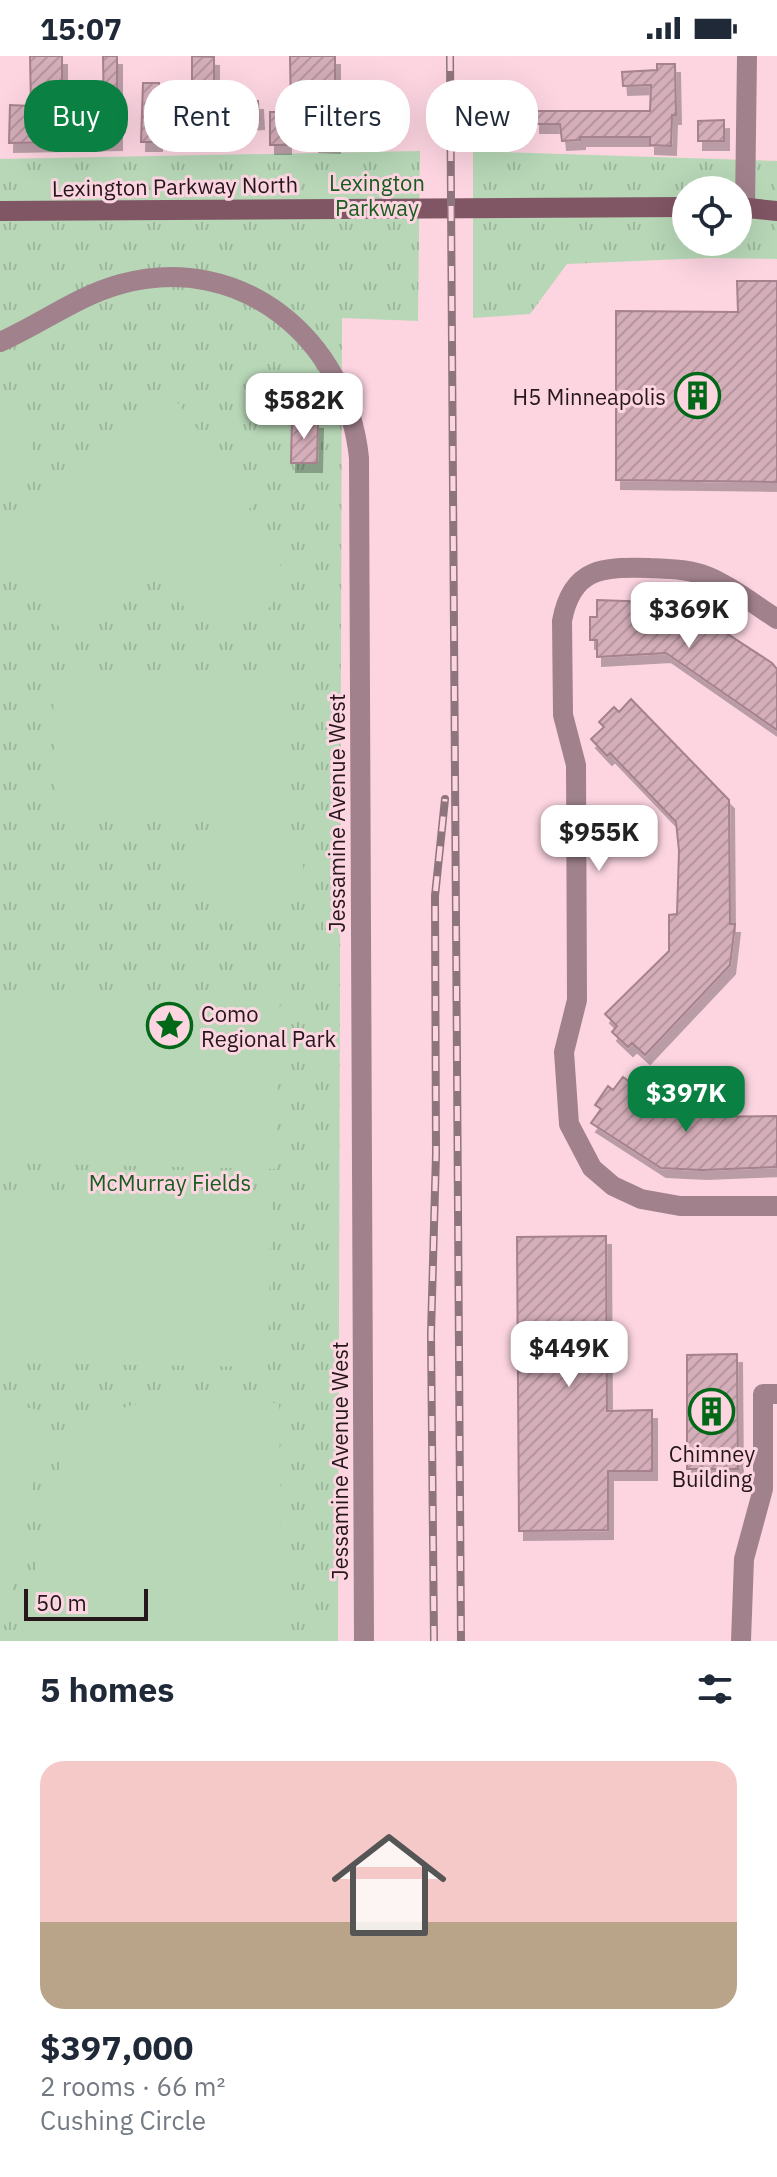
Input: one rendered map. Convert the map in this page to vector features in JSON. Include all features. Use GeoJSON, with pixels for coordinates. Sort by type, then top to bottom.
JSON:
{"type":"FeatureCollection","features":[{"type":"Feature","properties":{"kind":"main road"},"geometry":{"type":"LineString","coordinates":[[752,206],[777,203]]}},
{"type":"Feature","properties":{"kind":"main road","name":"Lexington Parkway North"},"geometry":{"type":"LineString","coordinates":[[0,211],[672,207]]}},
{"type":"Feature","properties":{"kind":"main road"},"geometry":{"type":"LineString","coordinates":[[752,208],[777,211]]}},
{"type":"Feature","properties":{"kind":"street"},"geometry":{"type":"LineString","coordinates":[[743,176],[747,56]]}},
{"type":"Feature","properties":{"kind":"street","name":"Jessamine Avenue West"},"geometry":{"type":"LineString","coordinates":[[0,342],[92,294],[123,283],[173,278],[207,282],[247,294],[273,308],[298,328],[336,375],[350,409],[359,458],[364,1641]]}},
{"type":"Feature","properties":{"kind":"street"},"geometry":{"type":"LineString","coordinates":[[777,619],[699,573],[614,567],[590,573],[580,582],[565,606],[562,621],[563,715],[576,765],[577,1000],[564,1052],[569,1124],[592,1168],[613,1186],[641,1199],[680,1206],[777,1206]]}},
{"type":"Feature","properties":{"kind":"street"},"geometry":{"type":"LineString","coordinates":[[741,1641],[744,1559],[763,1489],[770,1394]]}},
{"type":"Feature","properties":{"kind":"green space","name":"Como Regional Park"},"geometry":{"type":"Polygon","coordinates":[[[420,151],[418,321],[342,318],[338,1641],[0,1641],[0,159],[420,151]]]}},
{"type":"Feature","properties":{"kind":"green space","name":"Lexington Parkway"},"geometry":{"type":"Polygon","coordinates":[[[473,152],[777,161],[777,259],[706,258],[567,264],[530,314],[473,318],[473,152]]]}},
{"type":"Feature","properties":{"kind":"green space"},"geometry":{"type":"Polygon","coordinates":[[[172,395],[254,505],[235,520],[260,532],[276,554],[281,579],[275,600],[259,616],[238,625],[216,626],[195,618],[179,598],[172,566],[70,642],[0,547],[0,523],[172,395]]]}},
{"type":"Feature","properties":{"kind":"green space"},"geometry":{"type":"Polygon","coordinates":[[[0,399],[14,408],[23,420],[31,448],[23,476],[0,498],[0,399]]]}},
{"type":"Feature","properties":{"kind":"green space"},"geometry":{"type":"Polygon","coordinates":[[[282,677],[284,815],[264,816],[280,825],[296,842],[303,872],[295,898],[276,918],[257,924],[237,921],[219,912],[205,898],[196,880],[195,859],[204,838],[232,816],[55,818],[53,681],[282,677]]]}},
{"type":"Feature","properties":{"kind":"green space"},"geometry":{"type":"Polygon","coordinates":[[[0,990],[280,996],[276,1169],[0,1163],[0,990]]]}},
{"type":"Feature","properties":{"kind":"green space"},"geometry":{"type":"Polygon","coordinates":[[[0,1191],[271,1195],[268,1367],[0,1363],[0,1191]]]}},
{"type":"Feature","properties":{"kind":"green space"},"geometry":{"type":"Polygon","coordinates":[[[167,1399],[279,1403],[282,1641],[20,1641],[62,1455],[92,1422],[128,1406],[167,1399]]]}},
{"type":"Feature","properties":{"kind":"green space"},"geometry":{"type":"Polygon","coordinates":[[[0,1402],[48,1412],[1,1641],[0,1641],[0,1402]]]}},
{"type":"Feature","properties":{"kind":"building"},"geometry":{"type":"Polygon","coordinates":[[[30,56],[62,56],[62,80],[30,80],[30,56]]]}},
{"type":"Feature","properties":{"kind":"building"},"geometry":{"type":"Polygon","coordinates":[[[103,56],[117,56],[117,80],[103,80],[103,56]]]}},
{"type":"Feature","properties":{"kind":"building"},"geometry":{"type":"Polygon","coordinates":[[[192,56],[214,57],[214,80],[192,80],[192,56]]]}},
{"type":"Feature","properties":{"kind":"building"},"geometry":{"type":"Polygon","coordinates":[[[290,56],[335,56],[335,80],[290,80],[290,56]]]}},
{"type":"Feature","properties":{"kind":"building"},"geometry":{"type":"Polygon","coordinates":[[[657,64],[675,64],[676,115],[672,115],[671,146],[650,145],[650,137],[580,137],[580,140],[562,141],[560,124],[538,124],[538,111],[650,111],[651,85],[623,86],[622,72],[657,70],[657,64]]]}},
{"type":"Feature","properties":{"kind":"building"},"geometry":{"type":"Polygon","coordinates":[[[143,83],[144,142],[141,142],[143,83]]]}},
{"type":"Feature","properties":{"kind":"building"},"geometry":{"type":"Polygon","coordinates":[[[10,105],[24,106],[24,143],[9,143],[10,105]]]}},
{"type":"Feature","properties":{"kind":"building"},"geometry":{"type":"Polygon","coordinates":[[[270,112],[275,112],[275,145],[270,145],[270,112]]]}},
{"type":"Feature","properties":{"kind":"building"},"geometry":{"type":"Polygon","coordinates":[[[724,120],[724,141],[698,141],[698,121],[724,120]]]}},
{"type":"Feature","properties":{"kind":"building","name":"H5 Minneapolis"},"geometry":{"type":"Polygon","coordinates":[[[737,281],[777,281],[777,482],[616,480],[616,311],[738,312],[737,281]]]}},
{"type":"Feature","properties":{"kind":"building"},"geometry":{"type":"Polygon","coordinates":[[[292,419],[318,420],[317,463],[291,463],[292,419]]]}},
{"type":"Feature","properties":{"kind":"building"},"geometry":{"type":"Polygon","coordinates":[[[597,600],[680,603],[772,663],[777,669],[777,730],[666,653],[597,657],[597,640],[590,640],[590,617],[597,617],[597,600]]]}},
{"type":"Feature","properties":{"kind":"building"},"geometry":{"type":"Polygon","coordinates":[[[631,699],[729,800],[730,924],[735,924],[730,965],[645,1055],[632,1043],[628,1047],[612,1032],[617,1026],[605,1014],[669,951],[669,915],[677,914],[679,851],[676,822],[610,753],[607,756],[591,739],[604,727],[599,722],[614,707],[619,712],[631,699]]]}},
{"type":"Feature","properties":{"kind":"building"},"geometry":{"type":"Polygon","coordinates":[[[623,1077],[677,1117],[777,1116],[777,1167],[661,1168],[591,1123],[601,1109],[595,1105],[608,1086],[613,1090],[623,1077]]]}},
{"type":"Feature","properties":{"kind":"building"},"geometry":{"type":"Polygon","coordinates":[[[606,1236],[607,1411],[652,1410],[652,1471],[608,1471],[608,1530],[519,1531],[517,1237],[606,1236]]]}},
{"type":"Feature","properties":{"kind":"building","name":"Chimney Building"},"geometry":{"type":"Polygon","coordinates":[[[737,1354],[738,1469],[687,1469],[687,1355],[737,1354]]]}},
{"type":"Feature","properties":{"kind":"railway"},"geometry":{"type":"LineString","coordinates":[[450,56],[461,1641]]}},
{"type":"Feature","properties":{"kind":"railway"},"geometry":{"type":"LineString","coordinates":[[434,1641],[431,1334],[436,1154],[435,896],[445,799]]}},
{"type":"Feature","properties":{"kind":"place","name":"H5 Minneapolis"},"geometry":{"type":"Point","coordinates":[697,396]}},
{"type":"Feature","properties":{"kind":"place","name":"Como Regional Park"},"geometry":{"type":"Point","coordinates":[170,1026]}},
{"type":"Feature","properties":{"kind":"place","name":"Chimney Building"},"geometry":{"type":"Point","coordinates":[712,1412]}},
{"type":"Feature","properties":{"kind":"park label","name":"McMurray Fields"},"geometry":{"type":"Point","coordinates":[170,1182]}}]}
